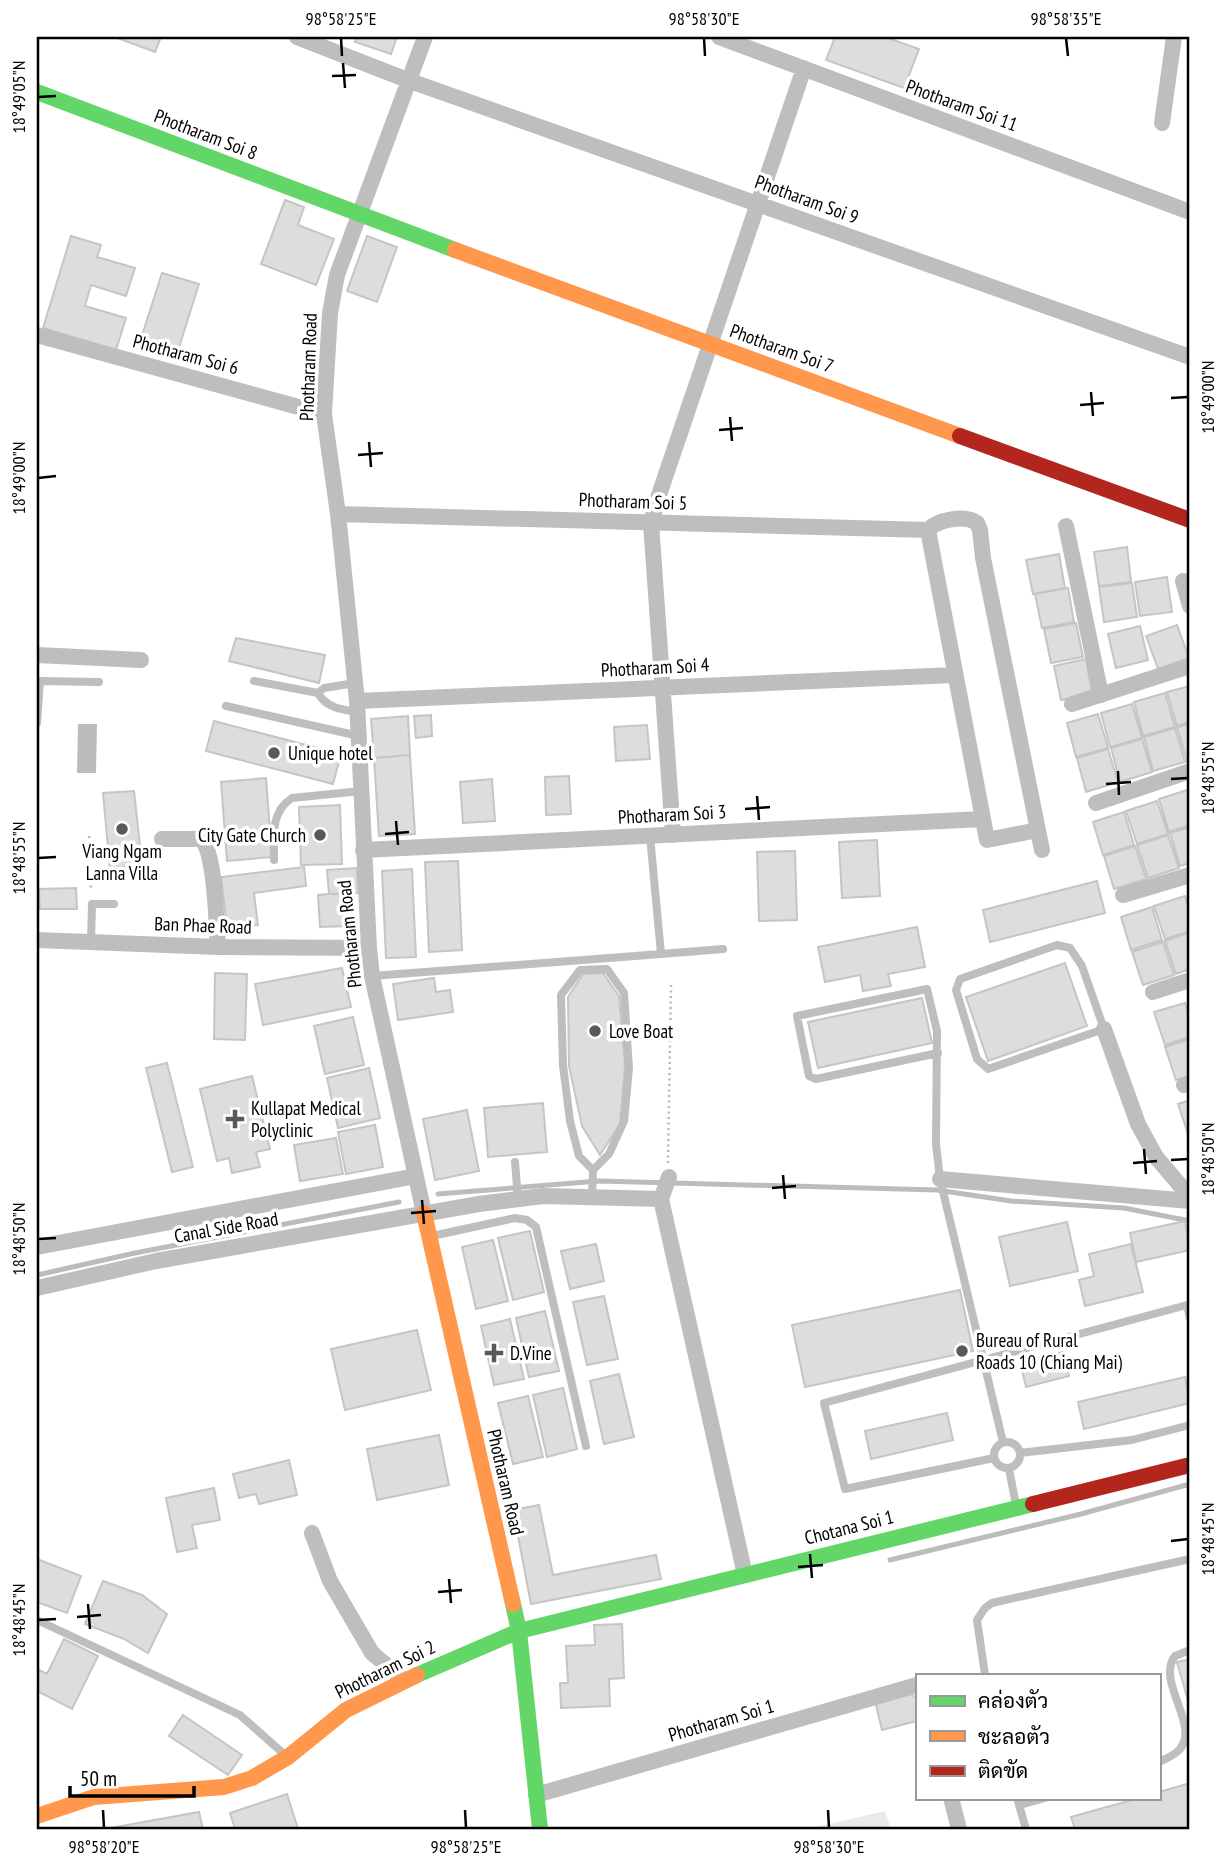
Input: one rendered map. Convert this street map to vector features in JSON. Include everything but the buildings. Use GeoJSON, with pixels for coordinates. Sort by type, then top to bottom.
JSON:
{"type":"FeatureCollection","features":[{"type":"Feature","properties":{"kind":"street","name":"Photharam Soi 9"},"geometry":{"type":"LineString","coordinates":[[297,37],[410,80],[1190,357]]}},
{"type":"Feature","properties":{"kind":"street","name":"Photharam Road"},"geometry":{"type":"LineString","coordinates":[[425,37],[337,275],[330,313],[324,414],[338,514],[358,707],[363,850],[372,976],[519,1631],[540,1829]]}},
{"type":"Feature","properties":{"kind":"street","name":"Photharam Soi 11"},"geometry":{"type":"LineString","coordinates":[[719,37],[1190,212]]}},
{"type":"Feature","properties":{"kind":"street"},"geometry":{"type":"LineString","coordinates":[[1162,123],[1174,37]]}},
{"type":"Feature","properties":{"kind":"street"},"geometry":{"type":"LineString","coordinates":[[673,835],[651,523],[804,68]]}},
{"type":"Feature","properties":{"kind":"street","name":"Photharam Soi 8"},"geometry":{"type":"LineString","coordinates":[[37,92],[360,215]]}},
{"type":"Feature","properties":{"kind":"street","name":"Photharam Soi 7"},"geometry":{"type":"LineString","coordinates":[[360,215],[1190,520]]}},
{"type":"Feature","properties":{"kind":"street","name":"Photharam Soi 6"},"geometry":{"type":"LineString","coordinates":[[37,335],[324,414]]}},
{"type":"Feature","properties":{"kind":"street","name":"Photharam Soi 5"},"geometry":{"type":"LineString","coordinates":[[338,514],[928,530],[936,524],[966,518],[977,523],[980,530],[983,558],[1038,830]]}},
{"type":"Feature","properties":{"kind":"street"},"geometry":{"type":"LineString","coordinates":[[1066,526],[1101,695]]}},
{"type":"Feature","properties":{"kind":"street"},"geometry":{"type":"LineString","coordinates":[[928,530],[987,840],[1038,830],[1042,850]]}},
{"type":"Feature","properties":{"kind":"street"},"geometry":{"type":"LineString","coordinates":[[1183,581],[1190,606]]}},
{"type":"Feature","properties":{"kind":"street"},"geometry":{"type":"LineString","coordinates":[[37,655],[141,660]]}},
{"type":"Feature","properties":{"kind":"street"},"geometry":{"type":"LineString","coordinates":[[1072,704],[1190,666]]}},
{"type":"Feature","properties":{"kind":"street","name":"Photharam Soi 4"},"geometry":{"type":"LineString","coordinates":[[358,707],[663,688],[954,675]]}},
{"type":"Feature","properties":{"kind":"street"},"geometry":{"type":"LineString","coordinates":[[1096,803],[1190,771]]}},
{"type":"Feature","properties":{"kind":"street","name":"Photharam Soi 3"},"geometry":{"type":"LineString","coordinates":[[363,850],[982,819]]}},
{"type":"Feature","properties":{"kind":"street"},"geometry":{"type":"LineString","coordinates":[[162,839],[201,839],[207,844],[211,859],[218,947]]}},
{"type":"Feature","properties":{"kind":"street"},"geometry":{"type":"LineString","coordinates":[[1123,895],[1190,874]]}},
{"type":"Feature","properties":{"kind":"street","name":"Ban Phae Road"},"geometry":{"type":"LineString","coordinates":[[37,940],[218,947],[369,948]]}},
{"type":"Feature","properties":{"kind":"street"},"geometry":{"type":"LineString","coordinates":[[1153,992],[1190,980]]}},
{"type":"Feature","properties":{"kind":"street"},"geometry":{"type":"LineString","coordinates":[[1104,1029],[1138,1124],[1156,1157],[1189,1193]]}},
{"type":"Feature","properties":{"kind":"street","name":"Canal Side Road"},"geometry":{"type":"LineString","coordinates":[[37,1247],[416,1176]]}},
{"type":"Feature","properties":{"kind":"street"},"geometry":{"type":"LineString","coordinates":[[669,1177],[661,1199],[745,1575]]}},
{"type":"Feature","properties":{"kind":"street"},"geometry":{"type":"LineString","coordinates":[[940,1179],[1189,1193]]}},
{"type":"Feature","properties":{"kind":"street","name":"Canal Side Road"},"geometry":{"type":"LineString","coordinates":[[37,1288],[156,1261],[518,1199],[592,1196],[661,1199]]}},
{"type":"Feature","properties":{"kind":"street","name":"Chotana Soi 1"},"geometry":{"type":"LineString","coordinates":[[519,1631],[1190,1465]]}},
{"type":"Feature","properties":{"kind":"street"},"geometry":{"type":"LineString","coordinates":[[312,1533],[330,1581],[372,1653],[404,1680]]}},
{"type":"Feature","properties":{"kind":"street","name":"Photharam Soi 2"},"geometry":{"type":"LineString","coordinates":[[37,1816],[94,1797],[224,1787],[252,1778],[288,1757],[346,1710],[404,1680],[519,1631]]}},
{"type":"Feature","properties":{"kind":"street","name":"Photharam Soi 1"},"geometry":{"type":"LineString","coordinates":[[536,1795],[916,1685]]}},
{"type":"Feature","properties":{"kind":"street"},"geometry":{"type":"LineString","coordinates":[[952,1800],[959,1829]]}},
{"type":"Feature","properties":{"kind":"lane"},"geometry":{"type":"LineString","coordinates":[[37,723],[40,681],[99,682]]}},
{"type":"Feature","properties":{"kind":"lane"},"geometry":{"type":"LineString","coordinates":[[254,681],[318,693],[329,705],[342,710],[358,707]]}},
{"type":"Feature","properties":{"kind":"lane"},"geometry":{"type":"LineString","coordinates":[[318,693],[334,685],[355,683]]}},
{"type":"Feature","properties":{"kind":"lane"},"geometry":{"type":"LineString","coordinates":[[226,706],[359,736]]}},
{"type":"Feature","properties":{"kind":"lane"},"geometry":{"type":"LineString","coordinates":[[274,860],[277,813],[284,804],[292,798],[361,791]]}},
{"type":"Feature","properties":{"kind":"lane"},"geometry":{"type":"LineString","coordinates":[[650,836],[661,954]]}},
{"type":"Feature","properties":{"kind":"lane"},"geometry":{"type":"LineString","coordinates":[[91,942],[92,904],[114,904]]}},
{"type":"Feature","properties":{"kind":"lane"},"geometry":{"type":"LineString","coordinates":[[1057,945],[1070,948],[1082,966],[1104,1029],[988,1069],[977,1059],[956,990],[960,979],[1057,945]]}},
{"type":"Feature","properties":{"kind":"lane"},"geometry":{"type":"LineString","coordinates":[[372,976],[723,949]]}},
{"type":"Feature","properties":{"kind":"lane"},"geometry":{"type":"LineString","coordinates":[[592,1196],[593,1170],[609,1154],[624,1121],[629,1068],[624,993],[607,969],[580,970],[561,995],[563,1065],[570,1121],[579,1156],[593,1170]]}},
{"type":"Feature","properties":{"kind":"lane"},"geometry":{"type":"LineString","coordinates":[[938,1053],[816,1079],[809,1076],[796,1016],[928,989],[937,1031],[938,1053],[936,1144],[940,1179],[1003,1443]]}},
{"type":"Feature","properties":{"kind":"lane"},"geometry":{"type":"LineString","coordinates":[[515,1162],[518,1199]]}},
{"type":"Feature","properties":{"kind":"lane"},"geometry":{"type":"LineString","coordinates":[[429,1237],[515,1218],[527,1220],[536,1227],[586,1446]]}},
{"type":"Feature","properties":{"kind":"lane"},"geometry":{"type":"LineString","coordinates":[[994,1458],[845,1489],[824,1403],[1187,1305],[1190,1318]]}},
{"type":"Feature","properties":{"kind":"lane"},"geometry":{"type":"LineString","coordinates":[[1020,1453],[1132,1440],[1190,1425]]}},
{"type":"Feature","properties":{"kind":"lane"},"geometry":{"type":"LineString","coordinates":[[1003,1443],[1012,1443],[1020,1453],[1018,1463],[1009,1469],[1000,1467],[994,1458],[994,1451],[1003,1443]]}},
{"type":"Feature","properties":{"kind":"lane"},"geometry":{"type":"LineString","coordinates":[[1009,1469],[1016,1508]]}},
{"type":"Feature","properties":{"kind":"lane"},"geometry":{"type":"LineString","coordinates":[[985,1674],[977,1620],[992,1603],[1190,1559]]}},
{"type":"Feature","properties":{"kind":"lane"},"geometry":{"type":"LineString","coordinates":[[37,1620],[240,1714],[288,1757]]}},
{"type":"Feature","properties":{"kind":"lane"},"geometry":{"type":"LineString","coordinates":[[1160,1761],[1180,1750],[1183,1744],[1184,1723],[1170,1670],[1175,1656],[1190,1650]]}},
{"type":"Feature","properties":{"kind":"lane"},"geometry":{"type":"LineString","coordinates":[[1018,1802],[1026,1829]]}},
{"type":"Feature","properties":{"kind":"path"},"geometry":{"type":"LineString","coordinates":[[89,836],[92,904]]}},
{"type":"Feature","properties":{"kind":"path"},"geometry":{"type":"LineString","coordinates":[[669,1177],[667,1148],[671,984]]}},
{"type":"Feature","properties":{"kind":"shaded area"},"geometry":{"type":"Polygon","coordinates":[[[78,724],[97,724],[96,773],[77,773],[78,724]]]}},
{"type":"Feature","properties":{"kind":"shaded area"},"geometry":{"type":"Polygon","coordinates":[[[885,1811],[891,1829],[807,1829],[885,1811]]]}},
{"type":"Feature","properties":{"kind":"waterway"},"geometry":{"type":"LineString","coordinates":[[438,1194],[599,1181],[937,1190],[1011,1201],[1124,1208],[1190,1221]]}},
{"type":"Feature","properties":{"kind":"waterway"},"geometry":{"type":"LineString","coordinates":[[37,1275],[135,1253],[399,1202]]}},
{"type":"Feature","properties":{"kind":"waterway"},"geometry":{"type":"LineString","coordinates":[[890,1560],[1081,1514],[1190,1484]]}},
{"type":"Feature","properties":{"kind":"traffic: fast"},"geometry":{"type":"LineString","coordinates":[[37,92],[455,250]]}},
{"type":"Feature","properties":{"kind":"traffic: fast"},"geometry":{"type":"LineString","coordinates":[[417,1675],[519,1631],[1033,1504]]}},
{"type":"Feature","properties":{"kind":"traffic: fast"},"geometry":{"type":"LineString","coordinates":[[513,1604],[519,1631],[540,1829]]}},
{"type":"Feature","properties":{"kind":"traffic: slow"},"geometry":{"type":"LineString","coordinates":[[455,250],[960,436]]}},
{"type":"Feature","properties":{"kind":"traffic: slow"},"geometry":{"type":"LineString","coordinates":[[424,1213],[513,1604]]}},
{"type":"Feature","properties":{"kind":"traffic: slow"},"geometry":{"type":"LineString","coordinates":[[37,1816],[94,1797],[224,1787],[252,1778],[288,1757],[346,1710],[417,1675]]}},
{"type":"Feature","properties":{"kind":"traffic: jam"},"geometry":{"type":"LineString","coordinates":[[960,436],[1190,520]]}},
{"type":"Feature","properties":{"kind":"traffic: jam"},"geometry":{"type":"LineString","coordinates":[[1033,1504],[1190,1465]]}},
{"type":"Feature","properties":{"kind":"place","name":"Unique hotel"},"geometry":{"type":"Point","coordinates":[274,753]}},
{"type":"Feature","properties":{"kind":"place","name":"Viang Ngam Lanna Villa"},"geometry":{"type":"Point","coordinates":[122,829]}},
{"type":"Feature","properties":{"kind":"place","name":"City Gate Church"},"geometry":{"type":"Point","coordinates":[320,835]}},
{"type":"Feature","properties":{"kind":"place","name":"Love Boat"},"geometry":{"type":"Point","coordinates":[595,1031]}},
{"type":"Feature","properties":{"kind":"place","name":"Kullapat Medical Polyclinic"},"geometry":{"type":"Point","coordinates":[235,1119]}},
{"type":"Feature","properties":{"kind":"place","name":"Bureau of Rural Roads 10 (Chiang Mai)"},"geometry":{"type":"Point","coordinates":[962,1351]}},
{"type":"Feature","properties":{"kind":"place","name":"D.Vine"},"geometry":{"type":"Point","coordinates":[494,1353]}}]}
